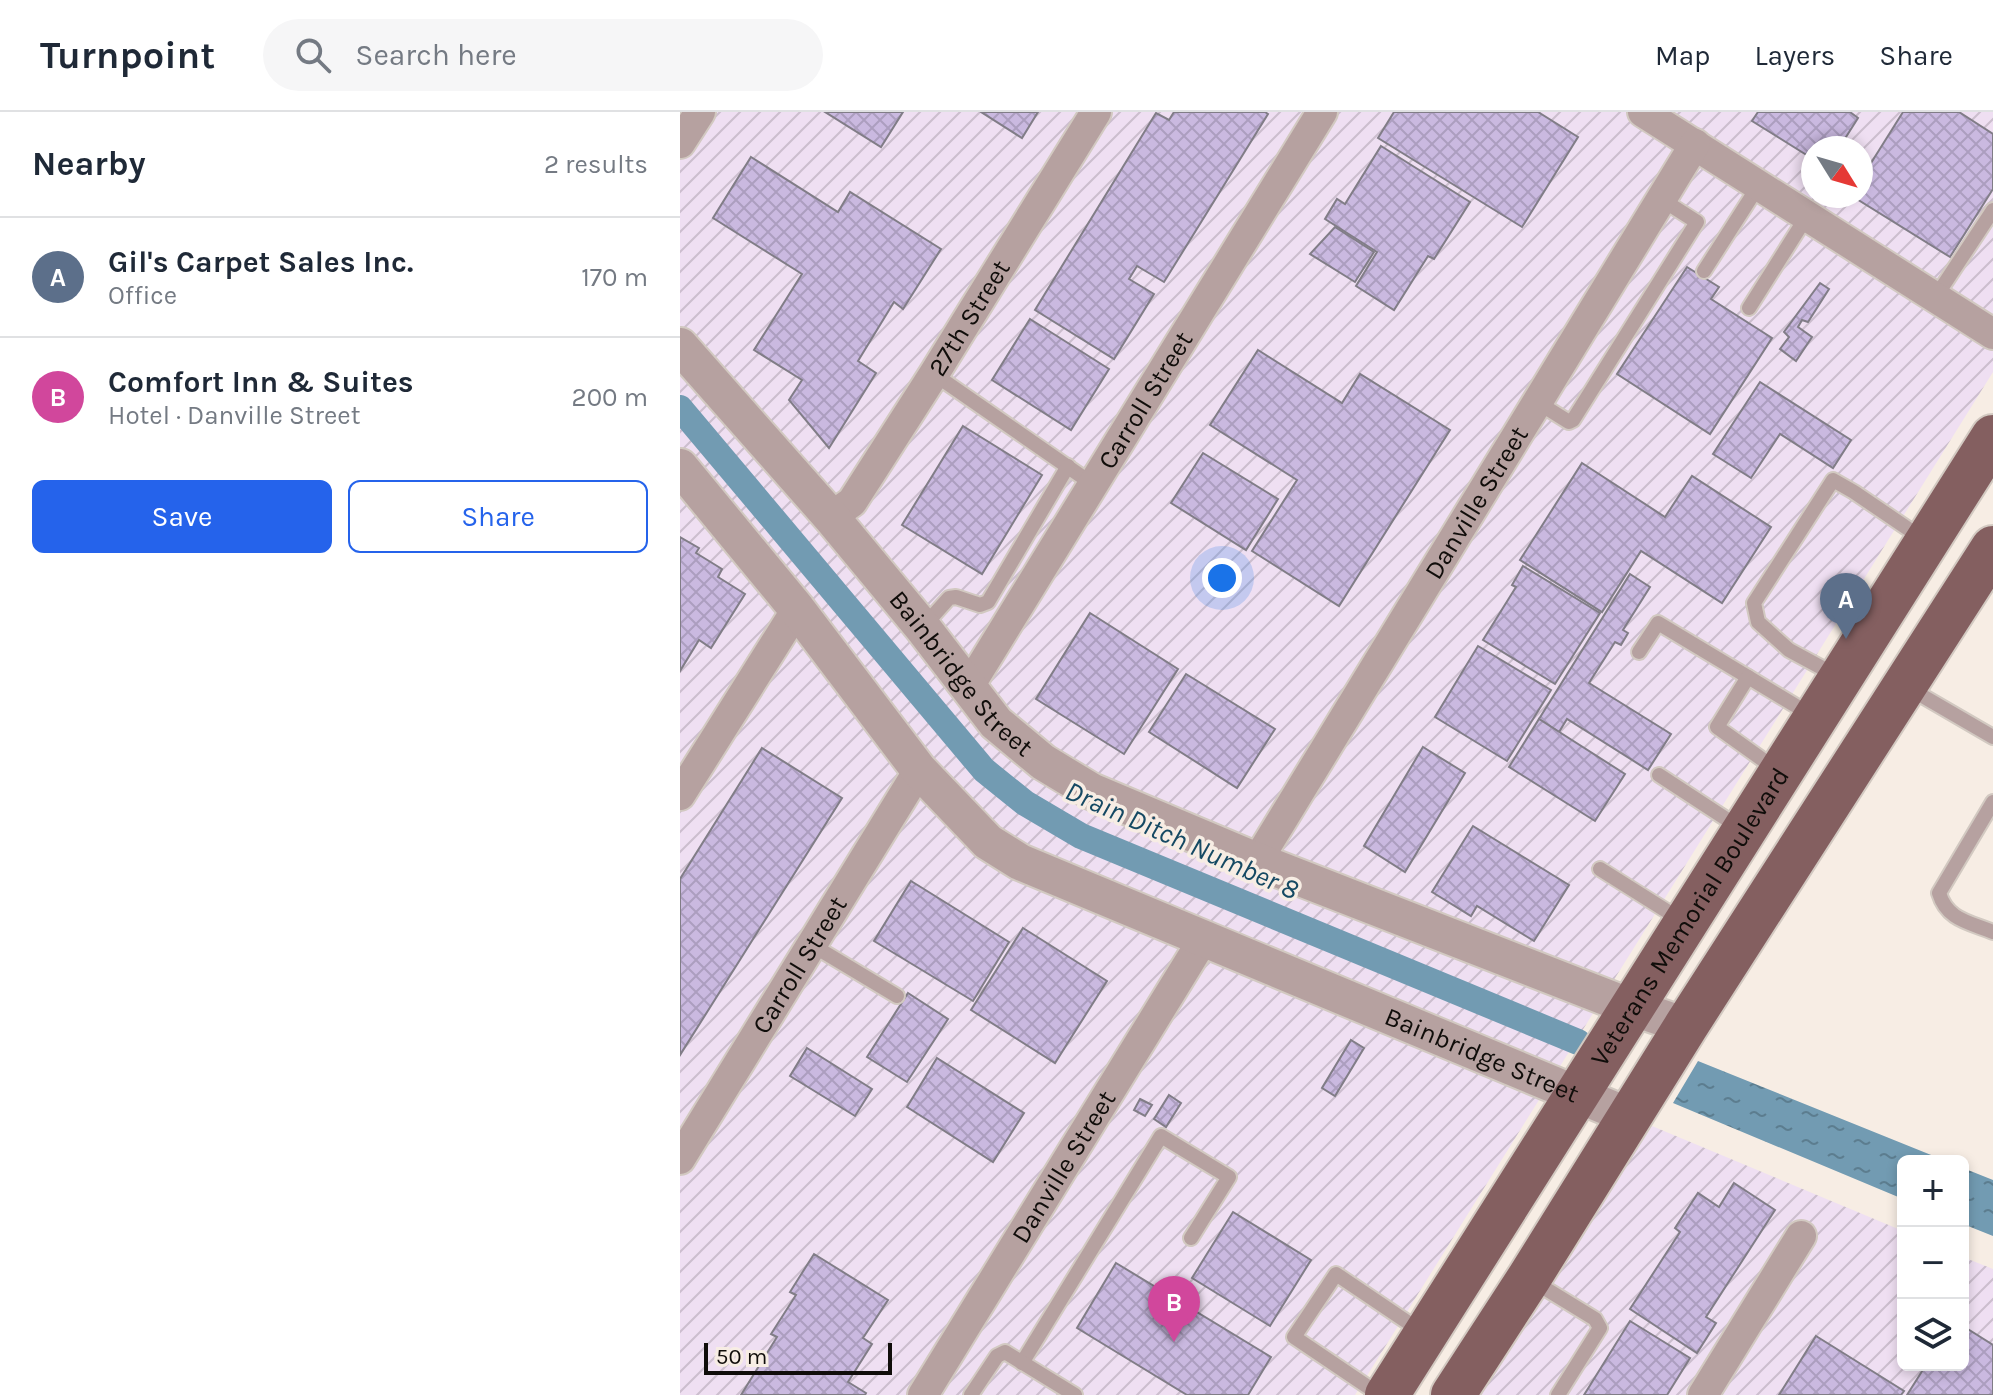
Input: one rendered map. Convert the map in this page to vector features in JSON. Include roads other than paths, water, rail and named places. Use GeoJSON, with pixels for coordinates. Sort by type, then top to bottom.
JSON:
{"type":"FeatureCollection","features":[{"type":"Feature","properties":{"kind":"main road","name":"Veterans Memorial Boulevard"},"geometry":{"type":"LineString","coordinates":[[1387,1395],[1993,437]]}},
{"type":"Feature","properties":{"kind":"main road"},"geometry":{"type":"LineString","coordinates":[[1459,1393],[1629,1116],[1993,548]]}},
{"type":"Feature","properties":{"kind":"street"},"geometry":{"type":"LineString","coordinates":[[680,143],[700,112]]}},
{"type":"Feature","properties":{"kind":"street","name":"27th Street"},"geometry":{"type":"LineString","coordinates":[[831,517],[852,502],[1096,112]]}},
{"type":"Feature","properties":{"kind":"street","name":"Carroll Street"},"geometry":{"type":"LineString","coordinates":[[968,688],[1322,112]]}},
{"type":"Feature","properties":{"kind":"street"},"geometry":{"type":"LineString","coordinates":[[1643,112],[1993,334]]}},
{"type":"Feature","properties":{"kind":"street","name":"Danville Street"},"geometry":{"type":"LineString","coordinates":[[1257,861],[1695,144]]}},
{"type":"Feature","properties":{"kind":"street","name":"Bainbridge Street"},"geometry":{"type":"LineString","coordinates":[[680,346],[831,517],[923,628],[996,723],[1043,762],[1091,791],[1257,861],[1686,1026]]}},
{"type":"Feature","properties":{"kind":"street","name":"Bainbridge Street"},"geometry":{"type":"LineString","coordinates":[[680,467],[797,609],[919,770],[988,842],[1020,862],[1629,1116]]}},
{"type":"Feature","properties":{"kind":"street"},"geometry":{"type":"LineString","coordinates":[[680,795],[797,609]]}},
{"type":"Feature","properties":{"kind":"street","name":"Carroll Street"},"geometry":{"type":"LineString","coordinates":[[680,1159],[919,770]]}},
{"type":"Feature","properties":{"kind":"street","name":"Danville Street"},"geometry":{"type":"LineString","coordinates":[[923,1395],[1204,938]]}},
{"type":"Feature","properties":{"kind":"street"},"geometry":{"type":"LineString","coordinates":[[1703,1395],[1801,1236]]}},
{"type":"Feature","properties":{"kind":"lane"},"geometry":{"type":"LineString","coordinates":[[1704,271],[1759,185]]}},
{"type":"Feature","properties":{"kind":"lane"},"geometry":{"type":"LineString","coordinates":[[1537,402],[1569,422],[1573,420],[1697,222],[1661,199]]}},
{"type":"Feature","properties":{"kind":"lane"},"geometry":{"type":"LineString","coordinates":[[1935,298],[1993,210]]}},
{"type":"Feature","properties":{"kind":"lane"},"geometry":{"type":"LineString","coordinates":[[1749,308],[1807,216]]}},
{"type":"Feature","properties":{"kind":"lane"},"geometry":{"type":"LineString","coordinates":[[934,374],[1094,485]]}},
{"type":"Feature","properties":{"kind":"lane"},"geometry":{"type":"LineString","coordinates":[[923,628],[949,598],[956,597],[980,605],[988,602],[1068,466]]}},
{"type":"Feature","properties":{"kind":"lane"},"geometry":{"type":"LineString","coordinates":[[1840,678],[1789,650],[1758,622],[1754,603],[1833,480],[1927,541]]}},
{"type":"Feature","properties":{"kind":"lane"},"geometry":{"type":"LineString","coordinates":[[1639,652],[1658,623],[1815,717]]}},
{"type":"Feature","properties":{"kind":"lane"},"geometry":{"type":"LineString","coordinates":[[1748,677],[1717,727],[1780,773]]}},
{"type":"Feature","properties":{"kind":"lane"},"geometry":{"type":"LineString","coordinates":[[1906,686],[1993,737]]}},
{"type":"Feature","properties":{"kind":"lane"},"geometry":{"type":"LineString","coordinates":[[1659,775],[1743,831]]}},
{"type":"Feature","properties":{"kind":"lane"},"geometry":{"type":"LineString","coordinates":[[1993,802],[1939,893],[1942,905],[1950,914],[1993,932]]}},
{"type":"Feature","properties":{"kind":"lane"},"geometry":{"type":"LineString","coordinates":[[1600,869],[1685,923]]}},
{"type":"Feature","properties":{"kind":"lane"},"geometry":{"type":"LineString","coordinates":[[812,945],[897,996]]}},
{"type":"Feature","properties":{"kind":"lane"},"geometry":{"type":"LineString","coordinates":[[1022,1363],[1161,1136],[1229,1177],[1191,1238]]}},
{"type":"Feature","properties":{"kind":"lane"},"geometry":{"type":"LineString","coordinates":[[1380,1395],[1294,1337],[1336,1274],[1426,1334]]}},
{"type":"Feature","properties":{"kind":"lane"},"geometry":{"type":"LineString","coordinates":[[1529,1278],[1595,1319],[1600,1328],[1558,1395]]}},
{"type":"Feature","properties":{"kind":"lane"},"geometry":{"type":"LineString","coordinates":[[971,1395],[997,1356],[1005,1352],[1075,1395]]}},
{"type":"Feature","properties":{"kind":"water"},"geometry":{"type":"Polygon","coordinates":[[[1698,1061],[1931,1155],[1897,1155],[1897,1196],[1673,1103],[1698,1061]]]}},
{"type":"Feature","properties":{"kind":"water"},"geometry":{"type":"Polygon","coordinates":[[[1969,1170],[1993,1180],[1993,1236],[1969,1226],[1969,1170]]]}},
{"type":"Feature","properties":{"kind":"waterway","name":"Drain Ditch Number 8"},"geometry":{"type":"LineString","coordinates":[[680,408],[984,770],[1025,803],[1081,836],[1578,1042]]}},
{"type":"Feature","properties":{"kind":"place","name":"Gil's Carpet Sales Inc."},"geometry":{"type":"Point","coordinates":[1846,639]}},
{"type":"Feature","properties":{"kind":"place","name":"Comfort Inn & Suites"},"geometry":{"type":"Point","coordinates":[1174,1342]}}]}
